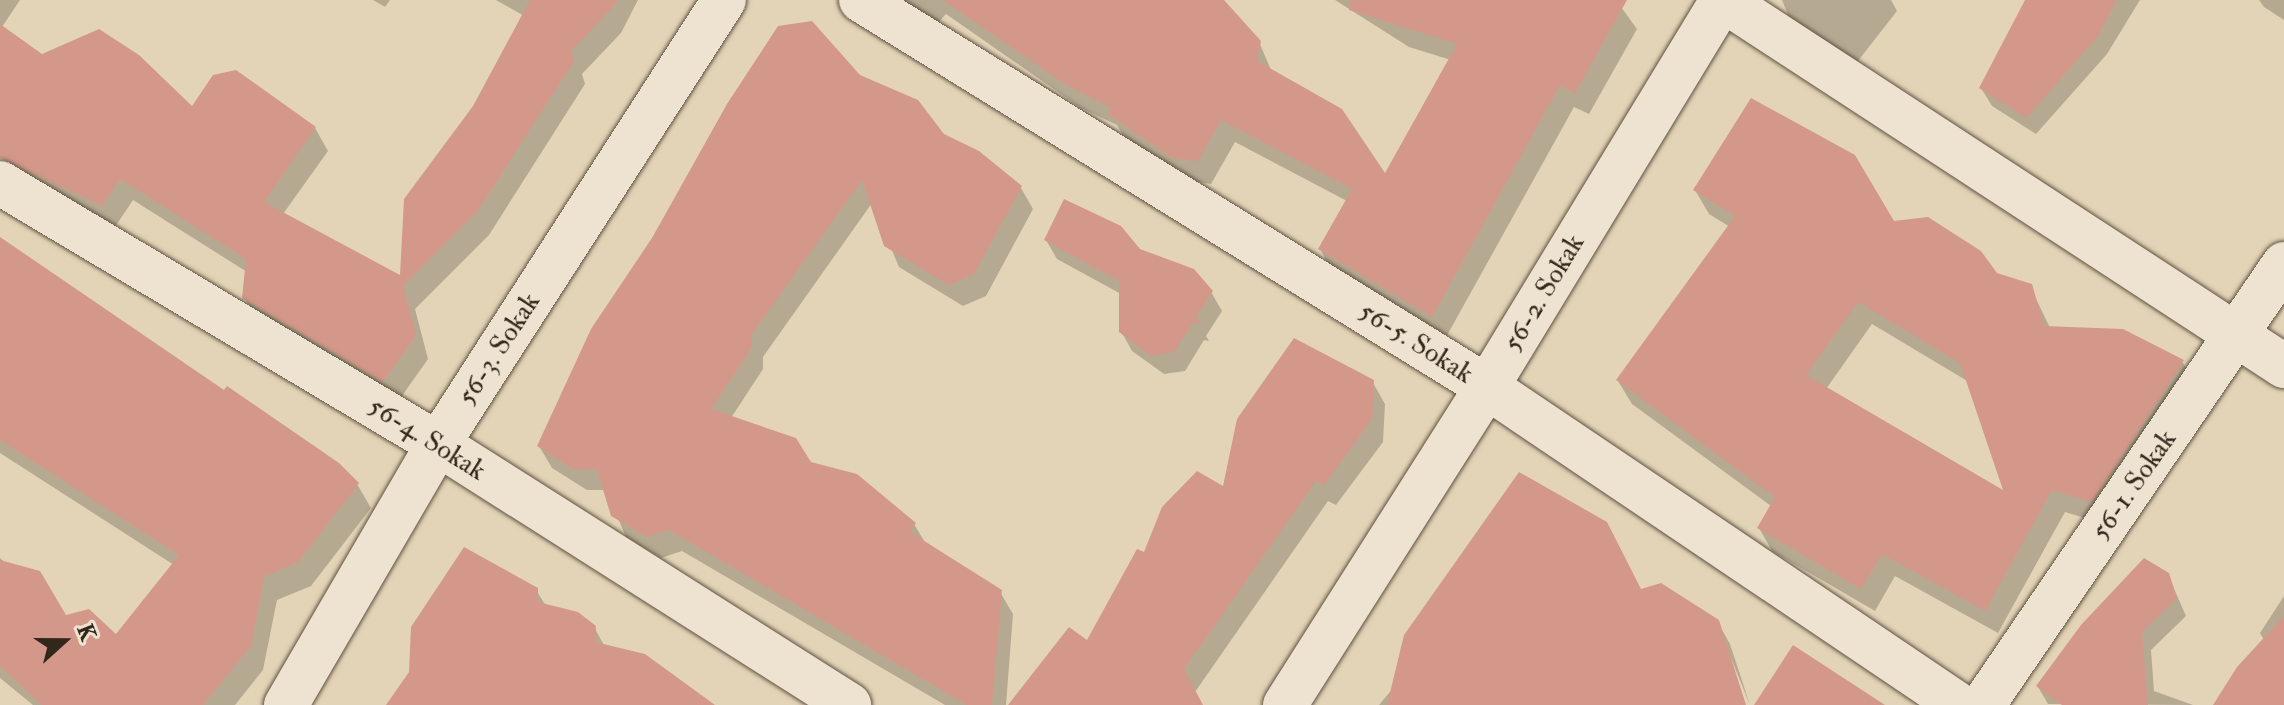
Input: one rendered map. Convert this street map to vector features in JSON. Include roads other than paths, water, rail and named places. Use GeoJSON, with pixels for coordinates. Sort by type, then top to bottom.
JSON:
{"type":"FeatureCollection","features":[{"type":"Feature","properties":{"kind":"street","name":"56-3. Sokak"},"geometry":{"type":"LineString","coordinates":[[286,705],[438,444],[724,0]]}},
{"type":"Feature","properties":{"kind":"street","name":"56-5. Sokak"},"geometry":{"type":"LineString","coordinates":[[861,0],[1487,387],[1959,705]]}},
{"type":"Feature","properties":{"kind":"street","name":"56-2. Sokak"},"geometry":{"type":"LineString","coordinates":[[1285,705],[1487,387],[1722,0]]}},
{"type":"Feature","properties":{"kind":"street"},"geometry":{"type":"LineString","coordinates":[[1722,0],[2284,366]]}},
{"type":"Feature","properties":{"kind":"street","name":"56-4. Sokak"},"geometry":{"type":"LineString","coordinates":[[0,183],[438,444],[849,705]]}},
{"type":"Feature","properties":{"kind":"street","name":"56-1. Sokak"},"geometry":{"type":"LineString","coordinates":[[1983,705],[2284,264]]}}]}
